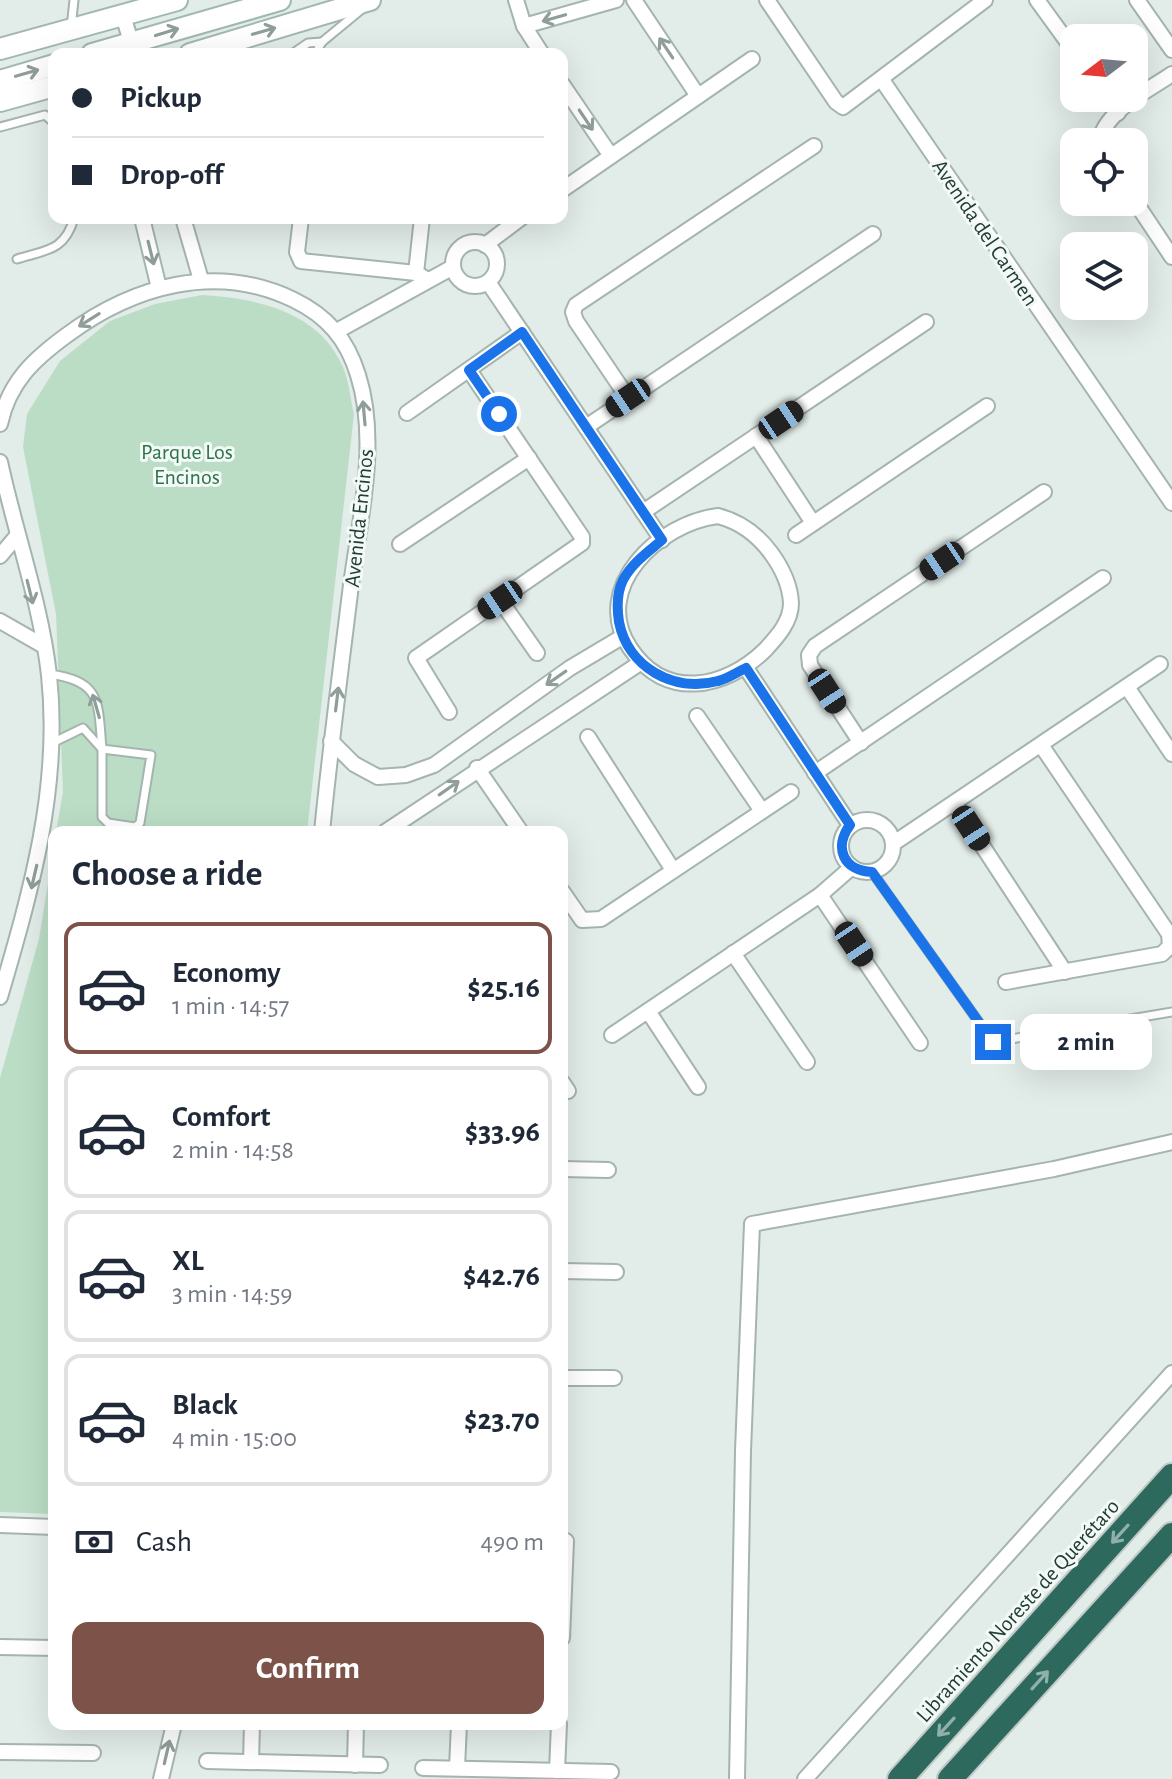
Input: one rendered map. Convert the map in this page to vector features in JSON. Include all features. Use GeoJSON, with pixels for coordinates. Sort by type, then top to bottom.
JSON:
{"type":"FeatureCollection","features":[{"type":"Feature","properties":{"kind":"highway","name":"Libramiento Noreste de Querétaro"},"geometry":{"type":"LineString","coordinates":[[900,1779],[1172,1476]]}},
{"type":"Feature","properties":{"kind":"highway"},"geometry":{"type":"LineString","coordinates":[[950,1779],[1172,1535]]}},
{"type":"Feature","properties":{"kind":"main road"},"geometry":{"type":"LineString","coordinates":[[133,48],[280,0]]}},
{"type":"Feature","properties":{"kind":"main road"},"geometry":{"type":"LineString","coordinates":[[210,48],[371,0]]}},
{"type":"Feature","properties":{"kind":"main road"},"geometry":{"type":"LineString","coordinates":[[0,49],[167,1]]}},
{"type":"Feature","properties":{"kind":"main road"},"geometry":{"type":"LineString","coordinates":[[0,81],[48,67]]}},
{"type":"Feature","properties":{"kind":"main road"},"geometry":{"type":"LineString","coordinates":[[0,101],[48,88]]}},
{"type":"Feature","properties":{"kind":"street"},"geometry":{"type":"LineString","coordinates":[[516,0],[524,26],[538,48]]}},
{"type":"Feature","properties":{"kind":"street"},"geometry":{"type":"LineString","coordinates":[[524,26],[616,0]]}},
{"type":"Feature","properties":{"kind":"street"},"geometry":{"type":"LineString","coordinates":[[634,0],[698,96]]}},
{"type":"Feature","properties":{"kind":"street"},"geometry":{"type":"LineString","coordinates":[[767,0],[836,102],[843,107],[850,105],[985,0]]}},
{"type":"Feature","properties":{"kind":"street"},"geometry":{"type":"LineString","coordinates":[[1037,0],[1060,32]]}},
{"type":"Feature","properties":{"kind":"street"},"geometry":{"type":"LineString","coordinates":[[1137,0],[1172,50]]}},
{"type":"Feature","properties":{"kind":"street"},"geometry":{"type":"LineString","coordinates":[[123,16],[133,48]]}},
{"type":"Feature","properties":{"kind":"street"},"geometry":{"type":"LineString","coordinates":[[92,24],[97,48]]}},
{"type":"Feature","properties":{"kind":"street"},"geometry":{"type":"LineString","coordinates":[[568,186],[752,59]]}},
{"type":"Feature","properties":{"kind":"street"},"geometry":{"type":"LineString","coordinates":[[1104,128],[1118,113],[1172,74]]}},
{"type":"Feature","properties":{"kind":"street","name":"Avenida del Carmen"},"geometry":{"type":"LineString","coordinates":[[882,80],[1172,503]]}},
{"type":"Feature","properties":{"kind":"street"},"geometry":{"type":"LineString","coordinates":[[568,93],[611,156]]}},
{"type":"Feature","properties":{"kind":"street"},"geometry":{"type":"LineString","coordinates":[[628,398],[576,321],[573,312],[576,305],[814,146]]}},
{"type":"Feature","properties":{"kind":"street"},"geometry":{"type":"LineString","coordinates":[[1145,216],[1172,257]]}},
{"type":"Feature","properties":{"kind":"street"},"geometry":{"type":"LineString","coordinates":[[143,224],[159,288]]}},
{"type":"Feature","properties":{"kind":"street"},"geometry":{"type":"LineString","coordinates":[[185,224],[201,280]]}},
{"type":"Feature","properties":{"kind":"street"},"geometry":{"type":"LineString","coordinates":[[300,224],[297,252],[301,261],[421,276]]}},
{"type":"Feature","properties":{"kind":"street"},"geometry":{"type":"LineString","coordinates":[[421,276],[422,224]]}},
{"type":"Feature","properties":{"kind":"street"},"geometry":{"type":"LineString","coordinates":[[488,282],[466,284],[453,267],[456,253],[466,244],[485,245],[513,224]]}},
{"type":"Feature","properties":{"kind":"street"},"geometry":{"type":"LineString","coordinates":[[586,427],[873,234]]}},
{"type":"Feature","properties":{"kind":"street"},"geometry":{"type":"LineString","coordinates":[[485,245],[494,254],[497,266],[488,282]]}},
{"type":"Feature","properties":{"kind":"street"},"geometry":{"type":"LineString","coordinates":[[337,331],[421,276],[453,267]]}},
{"type":"Feature","properties":{"kind":"street","name":"Avenida Encinos"},"geometry":{"type":"LineString","coordinates":[[0,424],[14,383],[36,358],[113,305],[159,288],[201,280],[250,283],[312,309],[337,331],[359,377],[367,458],[323,826]]}},
{"type":"Feature","properties":{"kind":"street"},"geometry":{"type":"LineString","coordinates":[[488,282],[662,540]]}},
{"type":"Feature","properties":{"kind":"street"},"geometry":{"type":"LineString","coordinates":[[643,512],[926,322]]}},
{"type":"Feature","properties":{"kind":"street"},"geometry":{"type":"LineString","coordinates":[[407,413],[522,332]]}},
{"type":"Feature","properties":{"kind":"street"},"geometry":{"type":"LineString","coordinates":[[449,712],[416,658],[582,543],[579,530],[469,370]]}},
{"type":"Feature","properties":{"kind":"street"},"geometry":{"type":"LineString","coordinates":[[796,535],[987,406]]}},
{"type":"Feature","properties":{"kind":"street"},"geometry":{"type":"LineString","coordinates":[[756,436],[813,523]]}},
{"type":"Feature","properties":{"kind":"street"},"geometry":{"type":"LineString","coordinates":[[400,544],[529,458]]}},
{"type":"Feature","properties":{"kind":"street"},"geometry":{"type":"LineString","coordinates":[[0,462],[49,674],[52,743],[47,808],[35,877],[0,997]]}},
{"type":"Feature","properties":{"kind":"street"},"geometry":{"type":"LineString","coordinates":[[861,743],[810,665],[809,655],[815,646],[1044,492]]}},
{"type":"Feature","properties":{"kind":"street"},"geometry":{"type":"LineString","coordinates":[[718,516],[732,520],[759,536],[777,561],[787,578],[791,606],[782,633],[746,668],[718,681],[690,684],[663,678],[640,663],[622,637],[617,610],[622,582],[634,564],[662,540],[700,518],[718,516]]}},
{"type":"Feature","properties":{"kind":"street"},"geometry":{"type":"LineString","coordinates":[[0,556],[16,537]]}},
{"type":"Feature","properties":{"kind":"street"},"geometry":{"type":"LineString","coordinates":[[815,773],[1103,578]]}},
{"type":"Feature","properties":{"kind":"street"},"geometry":{"type":"LineString","coordinates":[[500,600],[537,653]]}},
{"type":"Feature","properties":{"kind":"street"},"geometry":{"type":"LineString","coordinates":[[0,621],[42,645]]}},
{"type":"Feature","properties":{"kind":"street"},"geometry":{"type":"LineString","coordinates":[[331,741],[354,764],[378,777],[406,775],[434,765],[570,668],[622,637]]}},
{"type":"Feature","properties":{"kind":"street"},"geometry":{"type":"LineString","coordinates":[[397,826],[477,768],[640,663]]}},
{"type":"Feature","properties":{"kind":"street"},"geometry":{"type":"LineString","coordinates":[[894,843],[1160,664]]}},
{"type":"Feature","properties":{"kind":"street"},"geometry":{"type":"LineString","coordinates":[[746,668],[850,825]]}},
{"type":"Feature","properties":{"kind":"street"},"geometry":{"type":"LineString","coordinates":[[1127,687],[1172,754]]}},
{"type":"Feature","properties":{"kind":"street"},"geometry":{"type":"LineString","coordinates":[[697,716],[762,811]]}},
{"type":"Feature","properties":{"kind":"street"},"geometry":{"type":"LineString","coordinates":[[588,737],[673,870]]}},
{"type":"Feature","properties":{"kind":"street"},"geometry":{"type":"LineString","coordinates":[[1006,982],[1162,954],[1170,946],[1169,934],[1041,745]]}},
{"type":"Feature","properties":{"kind":"street"},"geometry":{"type":"LineString","coordinates":[[477,768],[517,826]]}},
{"type":"Feature","properties":{"kind":"street"},"geometry":{"type":"LineString","coordinates":[[568,900],[582,920],[591,922],[791,792]]}},
{"type":"Feature","properties":{"kind":"street"},"geometry":{"type":"LineString","coordinates":[[955,804],[1065,972]]}},
{"type":"Feature","properties":{"kind":"street"},"geometry":{"type":"LineString","coordinates":[[860,820],[882,824],[894,843],[892,856],[884,866],[872,872],[852,867],[840,847],[842,835],[850,825],[860,820]]}},
{"type":"Feature","properties":{"kind":"street"},"geometry":{"type":"LineString","coordinates":[[612,1035],[820,895],[852,867]]}},
{"type":"Feature","properties":{"kind":"street"},"geometry":{"type":"LineString","coordinates":[[820,895],[920,1043]]}},
{"type":"Feature","properties":{"kind":"street"},"geometry":{"type":"LineString","coordinates":[[733,953],[807,1062]]}},
{"type":"Feature","properties":{"kind":"street"},"geometry":{"type":"LineString","coordinates":[[648,1011],[698,1087]]}},
{"type":"Feature","properties":{"kind":"street"},"geometry":{"type":"LineString","coordinates":[[737,1779],[743,1451],[752,1224],[1054,1169],[1172,1142]]}},
{"type":"Feature","properties":{"kind":"street"},"geometry":{"type":"LineString","coordinates":[[568,1169],[608,1170]]}},
{"type":"Feature","properties":{"kind":"street"},"geometry":{"type":"LineString","coordinates":[[568,1271],[616,1272]]}},
{"type":"Feature","properties":{"kind":"street"},"geometry":{"type":"LineString","coordinates":[[805,1779],[1172,1373]]}},
{"type":"Feature","properties":{"kind":"street"},"geometry":{"type":"LineString","coordinates":[[568,1378],[614,1378]]}},
{"type":"Feature","properties":{"kind":"street"},"geometry":{"type":"LineString","coordinates":[[0,1525],[48,1527]]}},
{"type":"Feature","properties":{"kind":"street"},"geometry":{"type":"LineString","coordinates":[[0,1647],[48,1648]]}},
{"type":"Feature","properties":{"kind":"street"},"geometry":{"type":"LineString","coordinates":[[161,1779],[173,1730]]}},
{"type":"Feature","properties":{"kind":"street"},"geometry":{"type":"LineString","coordinates":[[251,1762],[252,1730]]}},
{"type":"Feature","properties":{"kind":"street"},"geometry":{"type":"LineString","coordinates":[[355,1765],[356,1730]]}},
{"type":"Feature","properties":{"kind":"street"},"geometry":{"type":"LineString","coordinates":[[457,1768],[459,1730]]}},
{"type":"Feature","properties":{"kind":"street"},"geometry":{"type":"LineString","coordinates":[[557,1771],[559,1730]]}},
{"type":"Feature","properties":{"kind":"street"},"geometry":{"type":"LineString","coordinates":[[0,1752],[93,1753]]}},
{"type":"Feature","properties":{"kind":"street"},"geometry":{"type":"LineString","coordinates":[[207,1761],[380,1765]]}},
{"type":"Feature","properties":{"kind":"street"},"geometry":{"type":"LineString","coordinates":[[423,1768],[611,1772]]}},
{"type":"Feature","properties":{"kind":"lane"},"geometry":{"type":"LineString","coordinates":[[71,30],[74,0]]}},
{"type":"Feature","properties":{"kind":"lane"},"geometry":{"type":"LineString","coordinates":[[318,48],[371,0]]}},
{"type":"Feature","properties":{"kind":"lane"},"geometry":{"type":"LineString","coordinates":[[301,48],[308,43],[322,42]]}},
{"type":"Feature","properties":{"kind":"lane"},"geometry":{"type":"LineString","coordinates":[[0,127],[45,115],[48,118]]}},
{"type":"Feature","properties":{"kind":"lane"},"geometry":{"type":"LineString","coordinates":[[17,259],[58,246],[69,236],[72,224]]}},
{"type":"Feature","properties":{"kind":"lane"},"geometry":{"type":"LineString","coordinates":[[49,674],[78,678],[94,695],[102,749],[102,817],[108,823],[128,826]]}},
{"type":"Feature","properties":{"kind":"lane"},"geometry":{"type":"LineString","coordinates":[[52,743],[83,728],[102,749],[151,755],[140,823],[136,826]]}},
{"type":"Feature","properties":{"kind":"lane"},"geometry":{"type":"LineString","coordinates":[[872,872],[993,1042],[1172,1012]]}},
{"type":"Feature","properties":{"kind":"green space","name":"Parque Los Encinos"},"geometry":{"type":"Polygon","coordinates":[[[202,295],[263,304],[301,320],[317,332],[331,347],[344,370],[354,414],[308,826],[57,826],[63,792],[56,614],[23,447],[27,414],[60,361],[110,321],[155,304],[202,295]]]}},
{"type":"Feature","properties":{"kind":"green space"},"geometry":{"type":"Polygon","coordinates":[[[48,883],[48,1514],[0,1512],[0,1078],[39,939],[48,883]]]}},
{"type":"Feature","properties":{"kind":"route"},"geometry":{"type":"LineString","coordinates":[[499,414],[469,370],[522,332],[662,540],[634,564],[622,582],[617,610],[622,637],[640,663],[663,678],[690,684],[718,681],[746,668],[850,825],[842,835],[840,847],[844,858],[852,867],[862,872],[872,872],[993,1042]]}}]}
